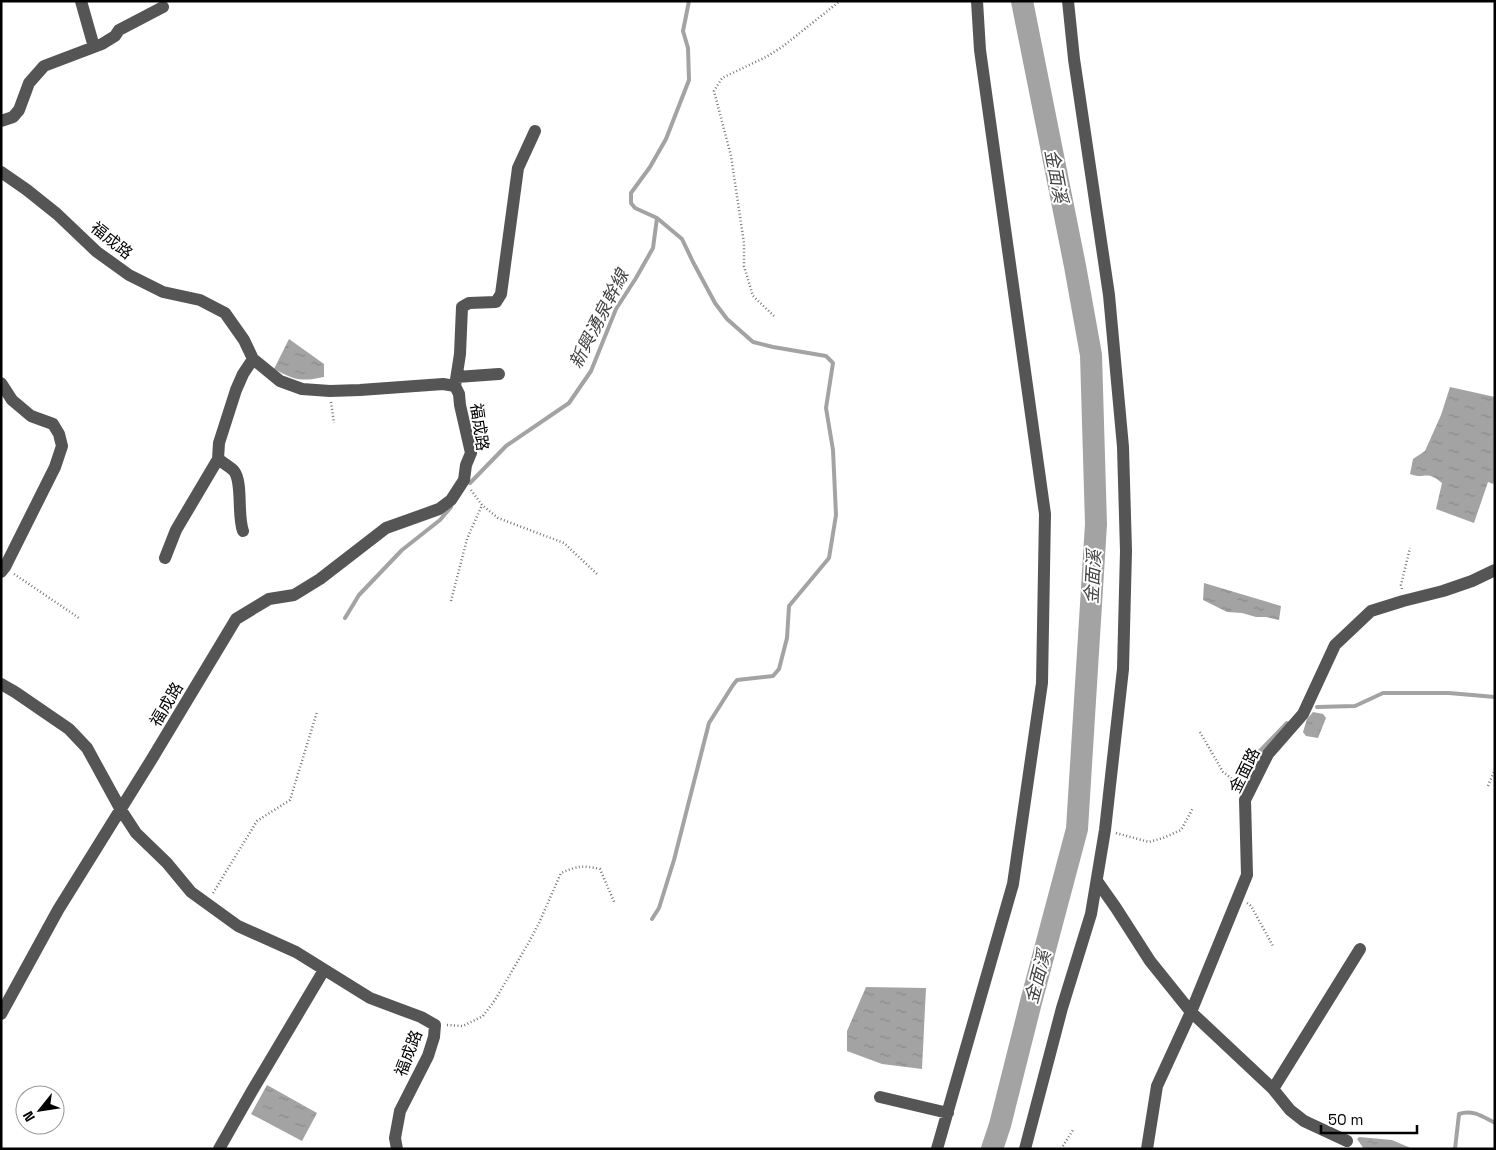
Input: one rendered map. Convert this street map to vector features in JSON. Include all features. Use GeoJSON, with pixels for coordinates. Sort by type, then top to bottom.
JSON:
{"type":"FeatureCollection","features":[{"type":"Feature","properties":{"kind":"lane"},"geometry":{"type":"LineString","coordinates":[[81,1],[94,47]]}},
{"type":"Feature","properties":{"kind":"lane"},"geometry":{"type":"LineString","coordinates":[[937,1149],[1013,884],[1042,683],[1045,514],[980,50],[977,1]]}},
{"type":"Feature","properties":{"kind":"lane"},"geometry":{"type":"LineString","coordinates":[[1024,1149],[1062,1008],[1091,914],[1106,830],[1123,670],[1126,551],[1123,447],[1109,296],[1074,59],[1068,1]]}},
{"type":"Feature","properties":{"kind":"lane"},"geometry":{"type":"LineString","coordinates":[[1,121],[13,117],[19,110],[29,83],[44,66],[102,44],[115,36],[118,30],[163,7]]}},
{"type":"Feature","properties":{"kind":"lane"},"geometry":{"type":"LineString","coordinates":[[499,374],[456,381],[460,354],[462,307],[469,303],[496,302],[501,294],[518,168],[536,131]]}},
{"type":"Feature","properties":{"kind":"lane","name":"福成路"},"geometry":{"type":"LineString","coordinates":[[1,172],[57,214],[97,252],[129,275],[163,292],[200,300],[225,313],[244,340],[254,359],[280,381],[302,389],[330,390],[360,390],[443,384],[456,381],[471,453],[466,466],[464,480],[451,500],[439,509],[386,528],[320,579],[294,595],[269,599],[236,618],[121,810],[58,910],[1,1014]]}},
{"type":"Feature","properties":{"kind":"lane"},"geometry":{"type":"LineString","coordinates":[[165,558],[176,530],[218,459],[219,443],[236,390],[243,374],[254,359]]}},
{"type":"Feature","properties":{"kind":"lane"},"geometry":{"type":"LineString","coordinates":[[1,383],[12,400],[31,416],[53,424],[59,434],[62,446],[48,484],[3,570]]}},
{"type":"Feature","properties":{"kind":"lane"},"geometry":{"type":"LineString","coordinates":[[218,459],[235,472],[240,491],[243,531]]}},
{"type":"Feature","properties":{"kind":"lane","name":"金面路"},"geometry":{"type":"LineString","coordinates":[[1147,1149],[1157,1086],[1247,875],[1245,800],[1268,754],[1303,714],[1335,645],[1371,611],[1450,589],[1495,570]]}},
{"type":"Feature","properties":{"kind":"lane","name":"福成路"},"geometry":{"type":"LineString","coordinates":[[1,684],[68,729],[87,748],[121,810],[136,833],[167,863],[191,892],[238,926],[296,952],[370,998],[413,1013],[435,1025],[434,1037],[428,1056],[400,1111],[395,1138],[397,1149]]}},
{"type":"Feature","properties":{"kind":"lane"},"geometry":{"type":"LineString","coordinates":[[1097,881],[1150,961],[1190,1012],[1273,1088],[1290,1110],[1304,1121],[1347,1141]]}},
{"type":"Feature","properties":{"kind":"lane"},"geometry":{"type":"LineString","coordinates":[[1273,1088],[1360,949]]}},
{"type":"Feature","properties":{"kind":"lane"},"geometry":{"type":"LineString","coordinates":[[219,1149],[324,970]]}},
{"type":"Feature","properties":{"kind":"lane"},"geometry":{"type":"LineString","coordinates":[[880,1097],[948,1113]]}},
{"type":"Feature","properties":{"kind":"path"},"geometry":{"type":"LineString","coordinates":[[774,316],[754,296],[744,266],[744,243],[731,156],[714,91],[722,78],[766,57],[782,47],[840,1]]}},
{"type":"Feature","properties":{"kind":"path"},"geometry":{"type":"LineString","coordinates":[[330,390],[334,423]]}},
{"type":"Feature","properties":{"kind":"path"},"geometry":{"type":"LineString","coordinates":[[464,480],[482,506],[498,518],[564,543],[597,574]]}},
{"type":"Feature","properties":{"kind":"path"},"geometry":{"type":"LineString","coordinates":[[451,601],[467,539],[482,506]]}},
{"type":"Feature","properties":{"kind":"path"},"geometry":{"type":"LineString","coordinates":[[1403,601],[1401,584],[1410,548]]}},
{"type":"Feature","properties":{"kind":"path"},"geometry":{"type":"LineString","coordinates":[[3,570],[79,618]]}},
{"type":"Feature","properties":{"kind":"path"},"geometry":{"type":"LineString","coordinates":[[207,904],[257,821],[290,800],[316,712]]}},
{"type":"Feature","properties":{"kind":"path"},"geometry":{"type":"LineString","coordinates":[[1200,732],[1223,772],[1249,792]]}},
{"type":"Feature","properties":{"kind":"path"},"geometry":{"type":"LineString","coordinates":[[1488,786],[1495,769]]}},
{"type":"Feature","properties":{"kind":"path"},"geometry":{"type":"LineString","coordinates":[[1106,830],[1149,842],[1182,830],[1193,808]]}},
{"type":"Feature","properties":{"kind":"path"},"geometry":{"type":"LineString","coordinates":[[435,1025],[463,1026],[483,1016],[495,1000],[532,936],[561,873],[575,867],[587,866],[600,869],[614,904]]}},
{"type":"Feature","properties":{"kind":"path"},"geometry":{"type":"LineString","coordinates":[[1237,898],[1251,906],[1273,946]]}},
{"type":"Feature","properties":{"kind":"path"},"geometry":{"type":"LineString","coordinates":[[1061,1149],[1074,1130]]}},
{"type":"Feature","properties":{"kind":"water"},"geometry":{"type":"Polygon","coordinates":[[[289,339],[324,364],[324,377],[298,379],[274,369],[289,339]]]}},
{"type":"Feature","properties":{"kind":"water"},"geometry":{"type":"Polygon","coordinates":[[[1450,387],[1495,397],[1495,478],[1493,484],[1488,482],[1474,523],[1436,509],[1442,483],[1437,479],[1410,474],[1413,459],[1425,451],[1441,415],[1450,387]]]}},
{"type":"Feature","properties":{"kind":"water"},"geometry":{"type":"Polygon","coordinates":[[[1204,583],[1281,606],[1279,620],[1227,612],[1203,600],[1204,583]]]}},
{"type":"Feature","properties":{"kind":"water"},"geometry":{"type":"Polygon","coordinates":[[[1313,712],[1323,714],[1326,718],[1318,738],[1306,736],[1303,732],[1307,719],[1313,712]]]}},
{"type":"Feature","properties":{"kind":"water"},"geometry":{"type":"Polygon","coordinates":[[[866,987],[926,988],[922,1069],[882,1064],[847,1051],[847,1031],[866,987]]]}},
{"type":"Feature","properties":{"kind":"water"},"geometry":{"type":"Polygon","coordinates":[[[267,1085],[317,1113],[302,1141],[251,1114],[267,1085]]]}},
{"type":"Feature","properties":{"kind":"water"},"geometry":{"type":"Polygon","coordinates":[[[1359,1137],[1392,1140],[1413,1149],[1364,1149],[1357,1139],[1359,1137]]]}},
{"type":"Feature","properties":{"kind":"waterway","name":"新興湧泉幹線"},"geometry":{"type":"LineString","coordinates":[[470,483],[506,446],[569,403],[591,371],[616,309],[653,248],[657,218],[635,208],[631,203],[631,193],[650,167],[666,139],[689,80],[688,48],[683,31],[689,1]]}},
{"type":"Feature","properties":{"kind":"waterway","name":"金面溪"},"geometry":{"type":"LineString","coordinates":[[992,1149],[1000,1125],[1077,829],[1096,524],[1091,355],[1022,1]]}},
{"type":"Feature","properties":{"kind":"waterway"},"geometry":{"type":"LineString","coordinates":[[652,919],[659,908],[674,860],[709,723],[737,680],[773,676],[779,669],[787,638],[789,606],[829,558],[836,515],[833,450],[826,408],[833,363],[826,356],[753,342],[727,319],[715,303],[682,239],[657,218]]}},
{"type":"Feature","properties":{"kind":"waterway","name":"新興湧泉幹線"},"geometry":{"type":"LineString","coordinates":[[345,618],[359,595],[402,550],[440,520],[451,507]]}},
{"type":"Feature","properties":{"kind":"waterway"},"geometry":{"type":"LineString","coordinates":[[1317,707],[1355,706],[1383,693],[1449,693],[1495,697]]}},
{"type":"Feature","properties":{"kind":"waterway"},"geometry":{"type":"LineString","coordinates":[[1244,786],[1257,754],[1287,723]]}},
{"type":"Feature","properties":{"kind":"waterway"},"geometry":{"type":"LineString","coordinates":[[1455,1149],[1459,1114],[1469,1112],[1495,1123]]}}]}
